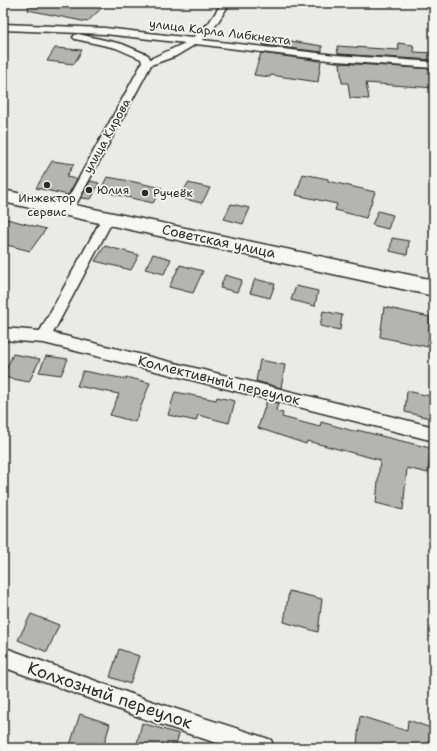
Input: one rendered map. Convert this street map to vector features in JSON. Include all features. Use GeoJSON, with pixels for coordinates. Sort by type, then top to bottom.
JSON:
{"type":"FeatureCollection","features":[{"type":"Feature","properties":{"kind":"main road","name":"Советская улица"},"geometry":{"type":"LineString","coordinates":[[3,196],[434,288]]}},
{"type":"Feature","properties":{"kind":"street"},"geometry":{"type":"LineString","coordinates":[[37,30],[119,46],[145,57],[147,63],[174,54],[197,41],[211,26],[226,3]]}},
{"type":"Feature","properties":{"kind":"street","name":"улица Карла Либкнехта"},"geometry":{"type":"LineString","coordinates":[[3,27],[37,30],[105,31],[336,58],[434,65]]}},
{"type":"Feature","properties":{"kind":"street","name":"улица Кирова"},"geometry":{"type":"LineString","coordinates":[[68,209],[147,63]]}},
{"type":"Feature","properties":{"kind":"street"},"geometry":{"type":"LineString","coordinates":[[44,337],[108,218]]}},
{"type":"Feature","properties":{"kind":"street","name":"Коллективный переулок"},"geometry":{"type":"LineString","coordinates":[[3,334],[44,337],[434,434]]}},
{"type":"Feature","properties":{"kind":"street","name":"Колхозный переулок"},"geometry":{"type":"LineString","coordinates":[[3,657],[146,709],[262,748]]}},
{"type":"Feature","properties":{"kind":"building"},"geometry":{"type":"Polygon","coordinates":[[[29,3],[107,3],[87,22],[28,10],[29,3]]]}},
{"type":"Feature","properties":{"kind":"building"},"geometry":{"type":"Polygon","coordinates":[[[265,37],[322,46],[322,52],[263,45],[265,37]]]}},
{"type":"Feature","properties":{"kind":"building"},"geometry":{"type":"Polygon","coordinates":[[[398,43],[413,45],[414,52],[434,53],[434,60],[338,54],[337,46],[399,50],[398,43]]]}},
{"type":"Feature","properties":{"kind":"building"},"geometry":{"type":"Polygon","coordinates":[[[55,48],[82,50],[74,64],[47,61],[55,48]]]}},
{"type":"Feature","properties":{"kind":"building"},"geometry":{"type":"Polygon","coordinates":[[[261,53],[321,61],[318,82],[271,75],[270,77],[254,75],[261,53]]]}},
{"type":"Feature","properties":{"kind":"building"},"geometry":{"type":"Polygon","coordinates":[[[340,63],[434,69],[434,88],[366,83],[369,99],[350,98],[348,83],[342,83],[340,63]]]}},
{"type":"Feature","properties":{"kind":"building"},"geometry":{"type":"Polygon","coordinates":[[[52,161],[74,164],[66,177],[77,179],[68,195],[36,188],[52,161]]]}},
{"type":"Feature","properties":{"kind":"building"},"geometry":{"type":"Polygon","coordinates":[[[303,174],[328,179],[328,181],[375,192],[366,218],[335,210],[337,204],[296,195],[303,174]]]}},
{"type":"Feature","properties":{"kind":"building"},"geometry":{"type":"Polygon","coordinates":[[[107,177],[162,188],[153,203],[100,191],[107,177]]]}},
{"type":"Feature","properties":{"kind":"building","name":"Юлия"},"geometry":{"type":"Polygon","coordinates":[[[90,181],[99,183],[91,199],[81,198],[90,181]]]}},
{"type":"Feature","properties":{"kind":"building"},"geometry":{"type":"Polygon","coordinates":[[[188,183],[210,188],[202,203],[180,198],[188,183]]]}},
{"type":"Feature","properties":{"kind":"building"},"geometry":{"type":"Polygon","coordinates":[[[231,204],[250,208],[243,224],[224,219],[231,204]]]}},
{"type":"Feature","properties":{"kind":"building"},"geometry":{"type":"Polygon","coordinates":[[[378,211],[393,215],[388,229],[372,225],[378,211]]]}},
{"type":"Feature","properties":{"kind":"building"},"geometry":{"type":"Polygon","coordinates":[[[3,218],[46,229],[30,251],[3,244],[3,218]]]}},
{"type":"Feature","properties":{"kind":"building"},"geometry":{"type":"Polygon","coordinates":[[[392,238],[409,241],[407,255],[390,251],[392,238]]]}},
{"type":"Feature","properties":{"kind":"building"},"geometry":{"type":"Polygon","coordinates":[[[105,246],[139,255],[131,270],[95,261],[105,246]]]}},
{"type":"Feature","properties":{"kind":"building"},"geometry":{"type":"Polygon","coordinates":[[[153,254],[171,259],[164,274],[145,269],[153,254]]]}},
{"type":"Feature","properties":{"kind":"building"},"geometry":{"type":"Polygon","coordinates":[[[180,265],[203,271],[193,293],[169,287],[180,265]]]}},
{"type":"Feature","properties":{"kind":"building"},"geometry":{"type":"Polygon","coordinates":[[[225,275],[242,280],[237,292],[220,288],[225,275]]]}},
{"type":"Feature","properties":{"kind":"building"},"geometry":{"type":"Polygon","coordinates":[[[255,279],[275,284],[270,298],[250,293],[255,279]]]}},
{"type":"Feature","properties":{"kind":"building"},"geometry":{"type":"Polygon","coordinates":[[[296,286],[318,291],[315,306],[291,300],[296,286]]]}},
{"type":"Feature","properties":{"kind":"building"},"geometry":{"type":"Polygon","coordinates":[[[384,307],[430,317],[428,347],[380,337],[384,307]]]}},
{"type":"Feature","properties":{"kind":"building"},"geometry":{"type":"Polygon","coordinates":[[[323,311],[342,315],[340,330],[320,326],[323,311]]]}},
{"type":"Feature","properties":{"kind":"building"},"geometry":{"type":"Polygon","coordinates":[[[13,354],[40,359],[29,382],[3,377],[13,354]]]}},
{"type":"Feature","properties":{"kind":"building"},"geometry":{"type":"Polygon","coordinates":[[[46,356],[68,359],[61,375],[39,372],[46,356]]]}},
{"type":"Feature","properties":{"kind":"building"},"geometry":{"type":"Polygon","coordinates":[[[260,360],[285,365],[281,388],[256,381],[260,360]]]}},
{"type":"Feature","properties":{"kind":"building"},"geometry":{"type":"Polygon","coordinates":[[[83,371],[126,379],[126,377],[150,383],[135,422],[110,415],[119,394],[77,386],[83,371]]]}},
{"type":"Feature","properties":{"kind":"building"},"geometry":{"type":"Polygon","coordinates":[[[407,391],[434,397],[434,419],[405,412],[407,391]]]}},
{"type":"Feature","properties":{"kind":"building"},"geometry":{"type":"Polygon","coordinates":[[[175,392],[216,400],[217,397],[235,401],[229,423],[198,415],[196,421],[168,415],[175,392]]]}},
{"type":"Feature","properties":{"kind":"building"},"geometry":{"type":"Polygon","coordinates":[[[267,400],[278,403],[276,411],[283,413],[282,417],[320,427],[321,422],[357,432],[357,430],[430,448],[428,473],[407,468],[403,510],[376,503],[380,460],[307,441],[306,444],[258,428],[267,400]]]}},
{"type":"Feature","properties":{"kind":"building"},"geometry":{"type":"Polygon","coordinates":[[[289,591],[322,599],[318,632],[284,622],[289,591]]]}},
{"type":"Feature","properties":{"kind":"building"},"geometry":{"type":"Polygon","coordinates":[[[31,614],[59,625],[47,652],[18,640],[31,614]]]}},
{"type":"Feature","properties":{"kind":"building"},"geometry":{"type":"Polygon","coordinates":[[[119,649],[139,656],[130,684],[110,677],[119,649]]]}},
{"type":"Feature","properties":{"kind":"building"},"geometry":{"type":"Polygon","coordinates":[[[80,714],[110,724],[103,748],[69,748],[80,714]]]}},
{"type":"Feature","properties":{"kind":"building"},"geometry":{"type":"Polygon","coordinates":[[[360,716],[407,731],[408,720],[434,729],[434,748],[368,748],[357,744],[360,716]]]}},
{"type":"Feature","properties":{"kind":"building"},"geometry":{"type":"Polygon","coordinates":[[[142,723],[179,734],[175,748],[136,748],[142,723]]]}},
{"type":"Feature","properties":{"kind":"place","name":"Инжектор сервис"},"geometry":{"type":"Point","coordinates":[47,185]}},
{"type":"Feature","properties":{"kind":"place","name":"Юлия"},"geometry":{"type":"Point","coordinates":[89,190]}},
{"type":"Feature","properties":{"kind":"place","name":"Ручеёк"},"geometry":{"type":"Point","coordinates":[145,193]}}]}
